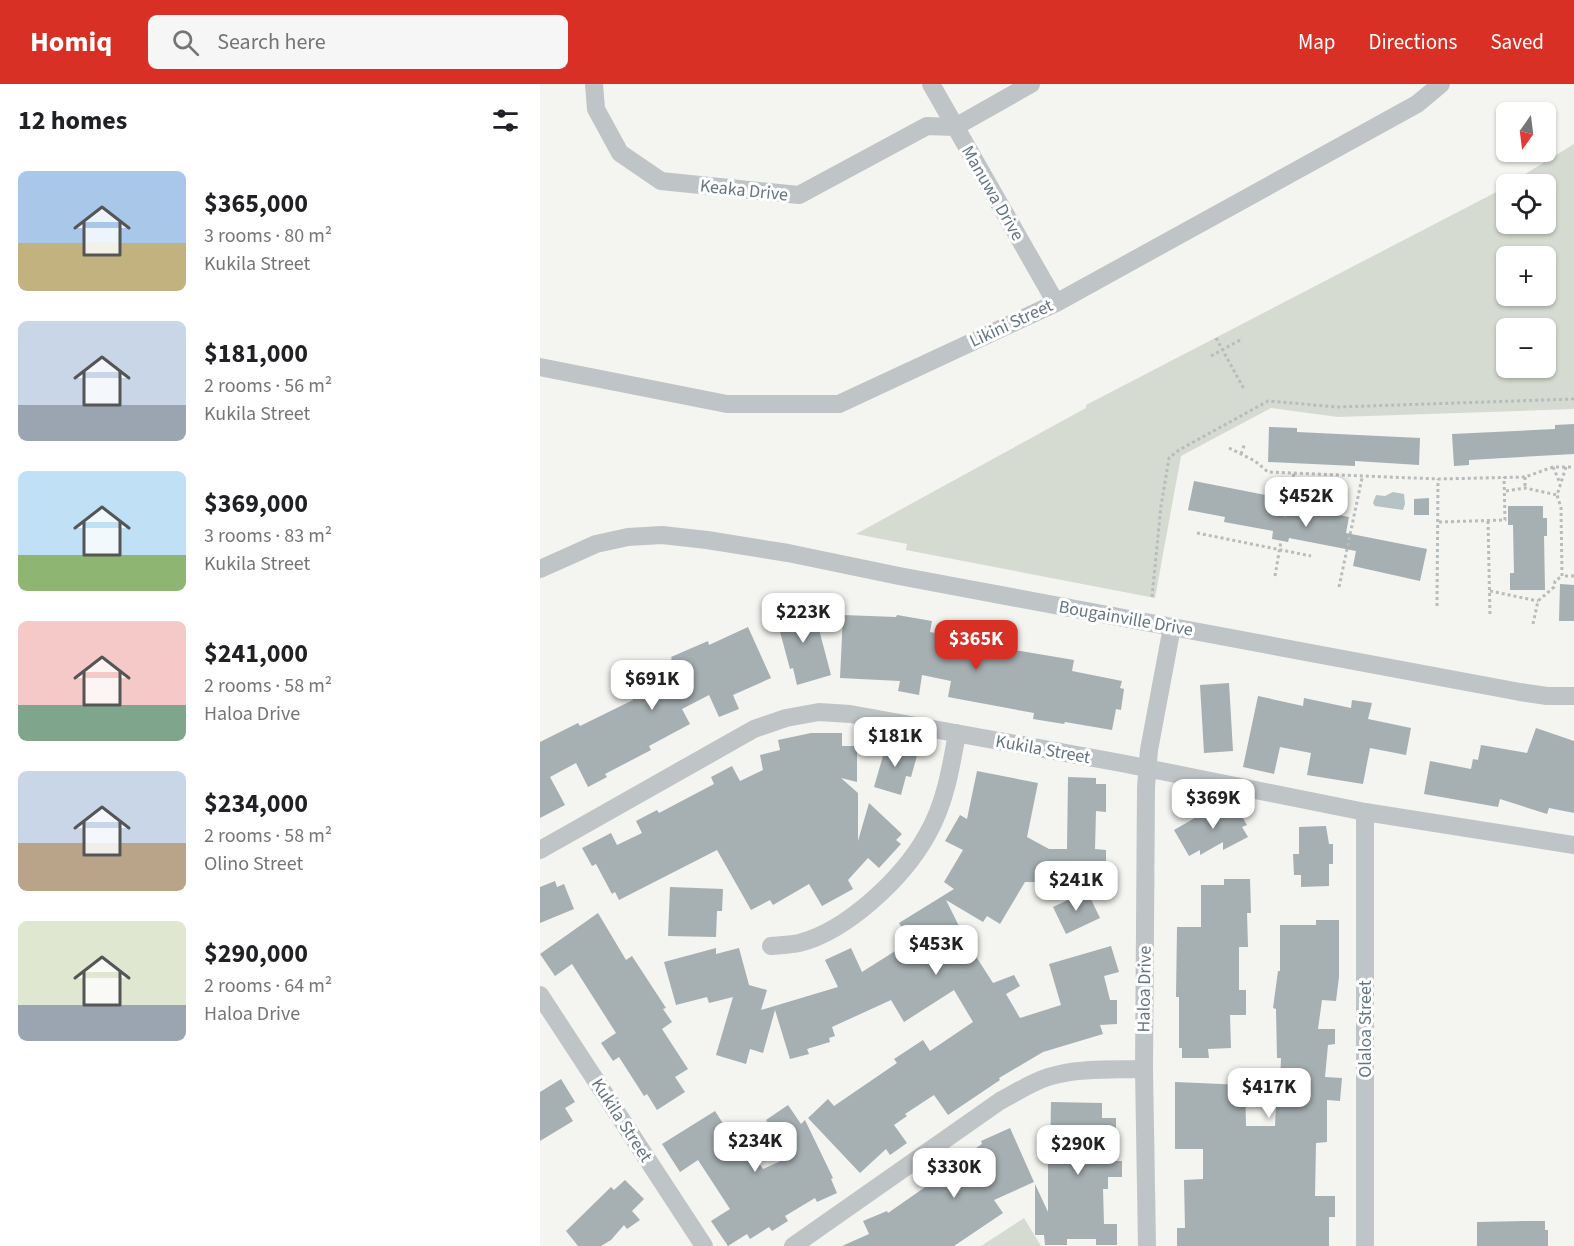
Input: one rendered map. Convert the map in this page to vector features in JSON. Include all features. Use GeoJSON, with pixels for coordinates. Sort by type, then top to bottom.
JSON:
{"type":"FeatureCollection","features":[{"type":"Feature","properties":{"kind":"street","name":"Keaka Drive"},"geometry":{"type":"LineString","coordinates":[[594,84],[596,110],[620,153],[661,181],[799,195],[927,126],[955,127],[1031,84]]}},
{"type":"Feature","properties":{"kind":"street","name":"Manuwa Drive"},"geometry":{"type":"LineString","coordinates":[[931,84],[1056,303]]}},
{"type":"Feature","properties":{"kind":"street","name":"Likini Street"},"geometry":{"type":"LineString","coordinates":[[540,366],[727,404],[839,404],[1056,303],[1417,104],[1441,84]]}},
{"type":"Feature","properties":{"kind":"street","name":"Bougainville Drive"},"geometry":{"type":"LineString","coordinates":[[540,569],[596,544],[628,537],[662,535],[707,540],[788,553],[899,576],[1520,692],[1547,696],[1574,696]]}},
{"type":"Feature","properties":{"kind":"street","name":"Haloa Drive"},"geometry":{"type":"LineString","coordinates":[[1147,1246],[1144,1069],[1146,787],[1149,750],[1173,627]]}},
{"type":"Feature","properties":{"kind":"street","name":"Kukila Street"},"geometry":{"type":"LineString","coordinates":[[540,850],[754,729],[786,718],[819,712],[850,714],[957,733],[1148,768],[1365,812],[1574,845]]}},
{"type":"Feature","properties":{"kind":"street"},"geometry":{"type":"LineString","coordinates":[[771,946],[799,943],[823,933],[847,919],[893,881],[913,858],[928,834],[951,769],[957,733]]}},
{"type":"Feature","properties":{"kind":"street","name":"Olaloa Street"},"geometry":{"type":"LineString","coordinates":[[1365,812],[1365,1246]]}},
{"type":"Feature","properties":{"kind":"street","name":"Kukila Street"},"geometry":{"type":"LineString","coordinates":[[540,995],[704,1246]]}},
{"type":"Feature","properties":{"kind":"street"},"geometry":{"type":"LineString","coordinates":[[793,1246],[1000,1101],[1035,1082],[1058,1074],[1080,1071],[1144,1069]]}},
{"type":"Feature","properties":{"kind":"path"},"geometry":{"type":"LineString","coordinates":[[1216,338],[1244,389]]}},
{"type":"Feature","properties":{"kind":"path"},"geometry":{"type":"LineString","coordinates":[[1211,356],[1242,339]]}},
{"type":"Feature","properties":{"kind":"path"},"geometry":{"type":"LineString","coordinates":[[1152,597],[1161,506],[1169,458],[1179,450],[1268,401],[1338,407],[1574,399]]}},
{"type":"Feature","properties":{"kind":"path"},"geometry":{"type":"LineString","coordinates":[[1241,454],[1245,443]]}},
{"type":"Feature","properties":{"kind":"path"},"geometry":{"type":"LineString","coordinates":[[1229,448],[1255,461],[1268,472],[1438,479],[1525,477],[1553,467],[1574,467]]}},
{"type":"Feature","properties":{"kind":"path"},"geometry":{"type":"LineString","coordinates":[[1553,467],[1561,484]]}},
{"type":"Feature","properties":{"kind":"path"},"geometry":{"type":"LineString","coordinates":[[1562,576],[1561,508],[1557,495],[1566,467]]}},
{"type":"Feature","properties":{"kind":"path"},"geometry":{"type":"LineString","coordinates":[[1286,518],[1294,473]]}},
{"type":"Feature","properties":{"kind":"path"},"geometry":{"type":"LineString","coordinates":[[1438,522],[1505,520],[1504,477]]}},
{"type":"Feature","properties":{"kind":"path"},"geometry":{"type":"LineString","coordinates":[[1525,477],[1525,488]]}},
{"type":"Feature","properties":{"kind":"path"},"geometry":{"type":"LineString","coordinates":[[1339,587],[1362,478]]}},
{"type":"Feature","properties":{"kind":"path"},"geometry":{"type":"LineString","coordinates":[[1437,606],[1438,479]]}},
{"type":"Feature","properties":{"kind":"path"},"geometry":{"type":"LineString","coordinates":[[1505,491],[1525,488],[1557,495]]}},
{"type":"Feature","properties":{"kind":"path"},"geometry":{"type":"LineString","coordinates":[[1488,521],[1490,616]]}},
{"type":"Feature","properties":{"kind":"path"},"geometry":{"type":"LineString","coordinates":[[1197,533],[1311,556]]}},
{"type":"Feature","properties":{"kind":"path"},"geometry":{"type":"LineString","coordinates":[[1275,576],[1281,541]]}},
{"type":"Feature","properties":{"kind":"path"},"geometry":{"type":"LineString","coordinates":[[1533,624],[1538,601],[1554,587],[1555,581],[1562,576],[1574,576]]}},
{"type":"Feature","properties":{"kind":"path"},"geometry":{"type":"LineString","coordinates":[[1490,591],[1538,601]]}},
{"type":"Feature","properties":{"kind":"shaded area"},"geometry":{"type":"Polygon","coordinates":[[[1574,144],[1574,409],[1338,417],[1271,408],[1181,456],[1155,598],[906,550],[907,544],[856,534],[1086,408],[1086,405],[1496,192],[1496,234],[1556,234],[1556,174],[1525,174],[1545,162],[1556,162],[1556,155],[1574,144]]]}},
{"type":"Feature","properties":{"kind":"shaded area"},"geometry":{"type":"Polygon","coordinates":[[[1393,492],[1404,494],[1403,510],[1375,506],[1373,503],[1376,495],[1385,496],[1393,492]]]}},
{"type":"Feature","properties":{"kind":"shaded area"},"geometry":{"type":"Polygon","coordinates":[[[1024,1218],[1041,1246],[981,1246],[1024,1218]]]}},
{"type":"Feature","properties":{"kind":"building"},"geometry":{"type":"Polygon","coordinates":[[[1574,424],[1574,454],[1469,460],[1469,465],[1454,466],[1452,434],[1555,429],[1555,425],[1574,424]]]}},
{"type":"Feature","properties":{"kind":"building"},"geometry":{"type":"Polygon","coordinates":[[[1269,427],[1297,428],[1297,432],[1420,438],[1419,465],[1355,461],[1355,466],[1268,462],[1269,427]]]}},
{"type":"Feature","properties":{"kind":"building"},"geometry":{"type":"Polygon","coordinates":[[[1194,481],[1281,498],[1280,503],[1349,517],[1346,533],[1427,549],[1420,581],[1353,566],[1356,551],[1289,538],[1288,542],[1272,539],[1273,531],[1224,522],[1225,517],[1188,510],[1194,481]]]}},
{"type":"Feature","properties":{"kind":"building"},"geometry":{"type":"Polygon","coordinates":[[[1429,498],[1429,515],[1414,515],[1414,499],[1429,498]]]}},
{"type":"Feature","properties":{"kind":"building"},"geometry":{"type":"Polygon","coordinates":[[[1508,506],[1543,506],[1543,518],[1547,518],[1547,536],[1544,536],[1545,590],[1510,590],[1510,573],[1514,573],[1513,525],[1508,525],[1508,506]]]}},
{"type":"Feature","properties":{"kind":"building"},"geometry":{"type":"Polygon","coordinates":[[[1560,584],[1574,585],[1574,621],[1559,621],[1560,584]]]}},
{"type":"Feature","properties":{"kind":"building"},"geometry":{"type":"Polygon","coordinates":[[[812,603],[831,675],[797,685],[793,668],[790,669],[775,613],[812,603]]]}},
{"type":"Feature","properties":{"kind":"building"},"geometry":{"type":"Polygon","coordinates":[[[843,615],[896,617],[897,615],[932,621],[930,632],[979,641],[978,644],[1074,660],[1072,671],[1122,681],[1120,688],[1124,689],[1121,710],[1116,709],[1112,730],[1033,719],[1034,713],[948,697],[951,681],[922,675],[919,695],[898,691],[900,681],[840,678],[843,615]]]}},
{"type":"Feature","properties":{"kind":"building"},"geometry":{"type":"Polygon","coordinates":[[[748,627],[771,678],[733,695],[739,709],[719,717],[709,695],[682,709],[690,724],[649,746],[651,750],[605,774],[607,777],[588,787],[576,763],[550,777],[565,805],[540,818],[540,742],[578,723],[580,726],[633,700],[625,683],[672,659],[671,657],[708,641],[709,645],[748,627]]]}},
{"type":"Feature","properties":{"kind":"building"},"geometry":{"type":"Polygon","coordinates":[[[1229,683],[1233,751],[1204,753],[1200,685],[1229,683]]]}},
{"type":"Feature","properties":{"kind":"building"},"geometry":{"type":"Polygon","coordinates":[[[1258,696],[1303,706],[1304,698],[1351,708],[1352,700],[1372,703],[1368,719],[1411,728],[1406,755],[1370,748],[1363,784],[1307,775],[1311,753],[1280,747],[1274,774],[1243,767],[1258,696]]]}},
{"type":"Feature","properties":{"kind":"building"},"geometry":{"type":"Polygon","coordinates":[[[1536,728],[1574,741],[1574,813],[1549,808],[1547,814],[1500,799],[1498,807],[1424,794],[1430,761],[1471,769],[1473,759],[1478,760],[1481,745],[1527,753],[1536,728]]]}},
{"type":"Feature","properties":{"kind":"building"},"geometry":{"type":"Polygon","coordinates":[[[811,733],[842,733],[842,746],[857,746],[857,782],[841,778],[858,793],[858,841],[869,803],[902,834],[896,840],[901,844],[879,868],[868,858],[848,880],[853,889],[822,906],[809,884],[773,905],[770,900],[751,910],[717,850],[619,900],[615,892],[612,894],[596,864],[592,866],[582,848],[611,833],[617,845],[642,833],[636,821],[657,810],[659,813],[714,784],[711,777],[732,766],[740,781],[763,770],[760,755],[780,750],[778,740],[811,733]]]}},
{"type":"Feature","properties":{"kind":"building"},"geometry":{"type":"Polygon","coordinates":[[[887,742],[915,750],[913,755],[917,756],[911,777],[906,776],[901,795],[874,787],[887,742]]]}},
{"type":"Feature","properties":{"kind":"building"},"geometry":{"type":"Polygon","coordinates":[[[977,771],[1038,783],[1027,837],[1049,849],[1067,849],[1068,777],[1096,778],[1096,784],[1106,784],[1106,812],[1096,811],[1095,849],[1106,850],[1106,883],[1025,882],[1000,924],[987,916],[983,922],[946,900],[968,944],[993,983],[1014,975],[1020,986],[1006,994],[1020,1018],[1061,1005],[1049,964],[1111,946],[1119,972],[1104,976],[1110,1000],[1117,1000],[1117,1024],[1100,1025],[1103,1034],[1043,1052],[999,1078],[1000,1080],[948,1115],[934,1095],[905,1114],[907,1116],[894,1125],[907,1143],[890,1155],[886,1149],[860,1173],[808,1118],[828,1099],[834,1106],[897,1063],[894,1059],[923,1040],[930,1051],[973,1022],[954,990],[904,1022],[891,1000],[832,1027],[835,1036],[829,1038],[830,1042],[807,1049],[809,1054],[790,1059],[775,1010],[763,1053],[750,1049],[746,1064],[716,1055],[733,997],[709,1003],[707,997],[676,1005],[664,962],[716,948],[716,954],[739,948],[749,985],[767,990],[761,1010],[838,987],[825,960],[851,948],[862,972],[911,941],[899,923],[954,889],[944,882],[963,850],[945,841],[960,815],[967,819],[977,771]]]}},
{"type":"Feature","properties":{"kind":"building"},"geometry":{"type":"Polygon","coordinates":[[[1233,801],[1247,825],[1242,827],[1248,837],[1223,850],[1223,842],[1200,855],[1200,850],[1189,856],[1174,830],[1217,805],[1219,808],[1233,801]]]}},
{"type":"Feature","properties":{"kind":"building"},"geometry":{"type":"Polygon","coordinates":[[[1326,826],[1329,844],[1333,844],[1333,864],[1329,864],[1329,886],[1301,887],[1301,875],[1294,875],[1293,854],[1299,854],[1299,827],[1326,826]]]}},
{"type":"Feature","properties":{"kind":"building"},"geometry":{"type":"Polygon","coordinates":[[[1224,879],[1250,879],[1251,913],[1247,913],[1248,947],[1239,947],[1239,990],[1246,990],[1246,1015],[1230,1015],[1231,1048],[1208,1049],[1209,1058],[1182,1058],[1182,1048],[1179,1048],[1179,997],[1176,997],[1177,927],[1201,927],[1201,885],[1224,885],[1224,879]]]}},
{"type":"Feature","properties":{"kind":"building"},"geometry":{"type":"Polygon","coordinates":[[[555,881],[557,887],[564,884],[574,909],[540,923],[540,887],[555,881]]]}},
{"type":"Feature","properties":{"kind":"building"},"geometry":{"type":"Polygon","coordinates":[[[670,887],[723,889],[722,911],[717,911],[716,937],[668,936],[670,887]]]}},
{"type":"Feature","properties":{"kind":"building"},"geometry":{"type":"Polygon","coordinates":[[[1087,891],[1100,918],[1066,934],[1053,907],[1087,891]]]}},
{"type":"Feature","properties":{"kind":"building"},"geometry":{"type":"Polygon","coordinates":[[[598,913],[626,960],[632,956],[666,1008],[663,1009],[672,1022],[662,1029],[688,1069],[675,1077],[685,1092],[657,1110],[647,1094],[644,1096],[619,1057],[613,1061],[601,1043],[616,1033],[572,964],[555,976],[540,954],[598,913]]]}},
{"type":"Feature","properties":{"kind":"building"},"geometry":{"type":"Polygon","coordinates":[[[1316,920],[1339,920],[1339,977],[1336,1001],[1322,1000],[1318,1029],[1335,1029],[1335,1044],[1328,1045],[1325,1077],[1342,1078],[1340,1101],[1327,1100],[1327,1142],[1316,1143],[1315,1196],[1335,1196],[1335,1217],[1329,1217],[1329,1246],[1177,1246],[1177,1228],[1185,1228],[1184,1180],[1203,1179],[1203,1149],[1175,1149],[1175,1082],[1245,1085],[1246,1126],[1275,1126],[1281,1058],[1277,1058],[1276,1009],[1273,1008],[1278,971],[1280,971],[1280,925],[1316,925],[1316,920]]]}},
{"type":"Feature","properties":{"kind":"building"},"geometry":{"type":"Polygon","coordinates":[[[561,1079],[575,1102],[565,1108],[573,1121],[540,1141],[540,1092],[561,1079]]]}},
{"type":"Feature","properties":{"kind":"building"},"geometry":{"type":"Polygon","coordinates":[[[1051,1102],[1102,1103],[1102,1118],[1116,1118],[1116,1161],[1122,1161],[1122,1177],[1108,1177],[1108,1189],[1103,1189],[1104,1224],[1117,1224],[1117,1245],[1096,1245],[1096,1239],[1067,1239],[1067,1245],[1045,1245],[1044,1235],[1035,1235],[1035,1184],[1048,1212],[1051,1102]]]}},
{"type":"Feature","properties":{"kind":"building"},"geometry":{"type":"Polygon","coordinates":[[[788,1105],[801,1124],[805,1120],[833,1178],[831,1179],[837,1193],[817,1202],[815,1198],[785,1216],[788,1221],[772,1231],[769,1227],[750,1239],[747,1234],[728,1246],[711,1221],[730,1209],[698,1160],[680,1172],[662,1144],[715,1111],[742,1153],[744,1151],[747,1156],[752,1153],[763,1169],[792,1156],[766,1120],[788,1105]]]}},
{"type":"Feature","properties":{"kind":"building"},"geometry":{"type":"Polygon","coordinates":[[[1010,1128],[1034,1182],[994,1200],[1003,1213],[954,1246],[842,1246],[869,1234],[863,1221],[887,1211],[888,1213],[941,1176],[939,1173],[982,1144],[981,1141],[1010,1128]]]}},
{"type":"Feature","properties":{"kind":"building"},"geometry":{"type":"Polygon","coordinates":[[[625,1180],[644,1199],[632,1211],[640,1220],[627,1229],[624,1225],[611,1240],[601,1246],[578,1246],[566,1231],[611,1187],[614,1190],[625,1180]]]}},
{"type":"Feature","properties":{"kind":"building"},"geometry":{"type":"Polygon","coordinates":[[[1545,1221],[1545,1230],[1548,1230],[1548,1246],[1477,1246],[1477,1222],[1545,1221]]]}}]}
